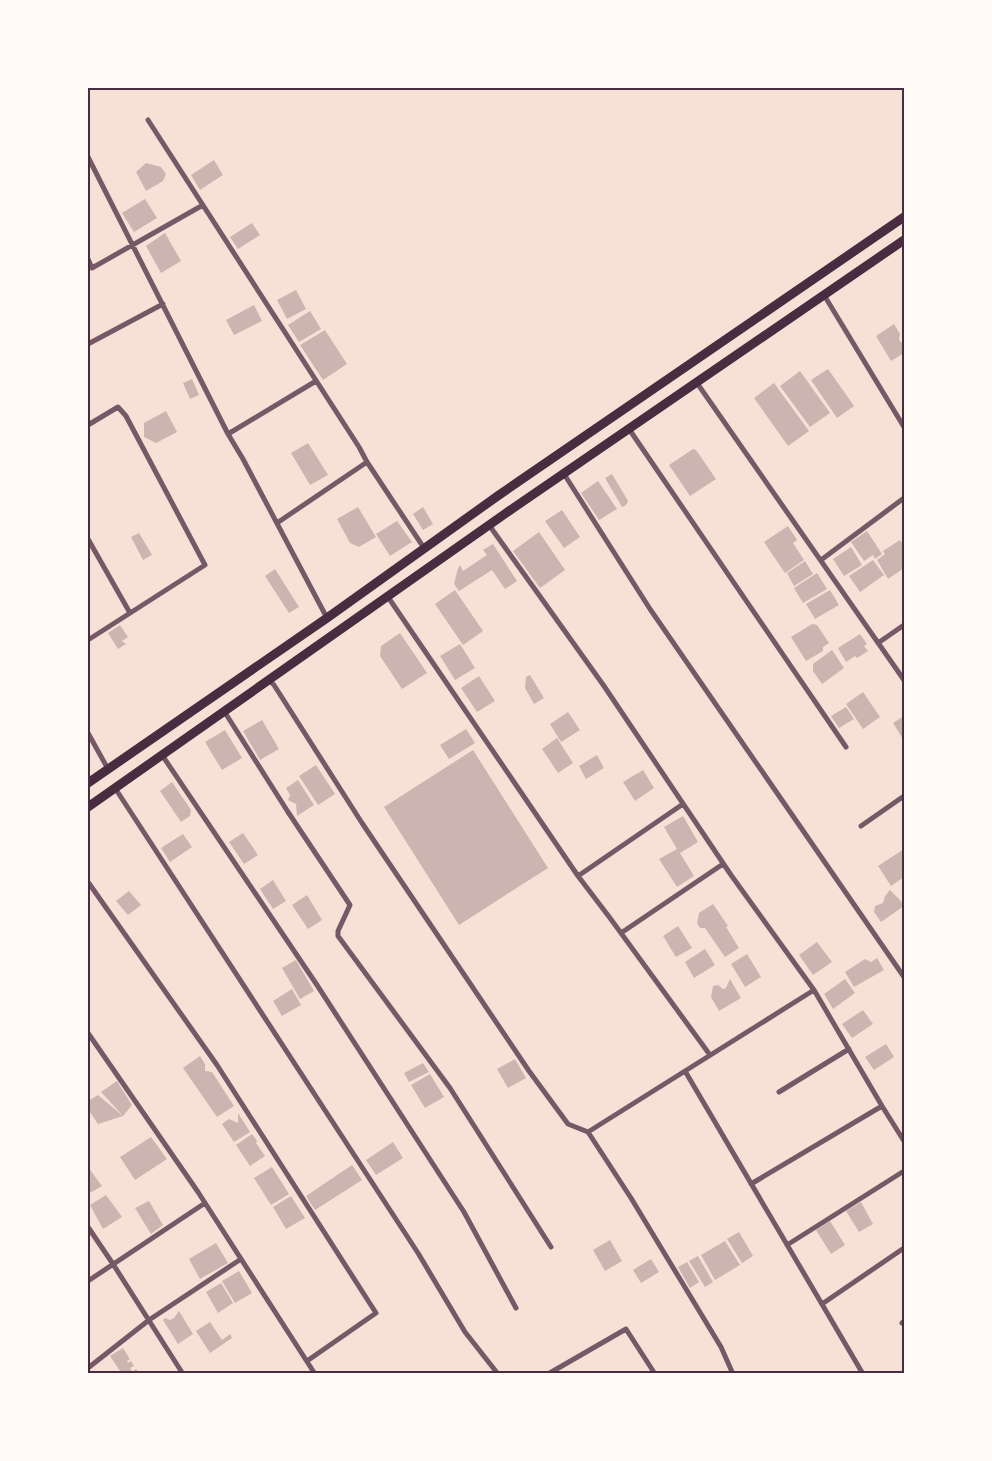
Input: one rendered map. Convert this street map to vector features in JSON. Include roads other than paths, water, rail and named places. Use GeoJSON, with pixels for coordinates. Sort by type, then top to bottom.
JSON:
{"type":"FeatureCollection","features":[{"type":"Feature","properties":{"kind":"main road"},"geometry":{"type":"LineString","coordinates":[[88,783],[327,618],[507,490],[904,217]]}},
{"type":"Feature","properties":{"kind":"main road"},"geometry":{"type":"LineString","coordinates":[[88,806],[489,525],[904,240]]}},
{"type":"Feature","properties":{"kind":"street"},"geometry":{"type":"LineString","coordinates":[[148,120],[424,548]]}},
{"type":"Feature","properties":{"kind":"street"},"geometry":{"type":"LineString","coordinates":[[88,157],[228,434],[243,458],[327,618]]}},
{"type":"Feature","properties":{"kind":"street"},"geometry":{"type":"LineString","coordinates":[[88,259],[92,268],[203,205]]}},
{"type":"Feature","properties":{"kind":"street"},"geometry":{"type":"LineString","coordinates":[[824,295],[904,427]]}},
{"type":"Feature","properties":{"kind":"street"},"geometry":{"type":"LineString","coordinates":[[88,344],[163,304]]}},
{"type":"Feature","properties":{"kind":"street"},"geometry":{"type":"LineString","coordinates":[[228,434],[316,381]]}},
{"type":"Feature","properties":{"kind":"street"},"geometry":{"type":"LineString","coordinates":[[697,383],[904,680]]}},
{"type":"Feature","properties":{"kind":"street"},"geometry":{"type":"LineString","coordinates":[[88,425],[118,407],[126,416],[205,565],[88,640]]}},
{"type":"Feature","properties":{"kind":"street"},"geometry":{"type":"LineString","coordinates":[[629,429],[846,747]]}},
{"type":"Feature","properties":{"kind":"street"},"geometry":{"type":"LineString","coordinates":[[277,523],[367,462]]}},
{"type":"Feature","properties":{"kind":"street"},"geometry":{"type":"LineString","coordinates":[[564,474],[650,609],[904,977]]}},
{"type":"Feature","properties":{"kind":"street"},"geometry":{"type":"LineString","coordinates":[[821,560],[904,498]]}},
{"type":"Feature","properties":{"kind":"street"},"geometry":{"type":"LineString","coordinates":[[489,525],[604,686],[723,864],[814,990],[904,1141]]}},
{"type":"Feature","properties":{"kind":"street"},"geometry":{"type":"LineString","coordinates":[[88,539],[130,613]]}},
{"type":"Feature","properties":{"kind":"street"},"geometry":{"type":"LineString","coordinates":[[388,597],[578,876],[710,1055]]}},
{"type":"Feature","properties":{"kind":"street"},"geometry":{"type":"LineString","coordinates":[[878,643],[904,625]]}},
{"type":"Feature","properties":{"kind":"street"},"geometry":{"type":"LineString","coordinates":[[269,680],[362,823],[529,1072],[568,1124],[588,1132],[631,1198],[721,1347],[733,1374]]}},
{"type":"Feature","properties":{"kind":"street"},"geometry":{"type":"LineString","coordinates":[[224,711],[350,905],[338,931],[338,936],[450,1088],[551,1247]]}},
{"type":"Feature","properties":{"kind":"street"},"geometry":{"type":"LineString","coordinates":[[88,733],[108,769]]}},
{"type":"Feature","properties":{"kind":"street"},"geometry":{"type":"LineString","coordinates":[[162,755],[317,985],[464,1212],[516,1308]]}},
{"type":"Feature","properties":{"kind":"street"},"geometry":{"type":"LineString","coordinates":[[114,788],[418,1252],[465,1332],[498,1374]]}},
{"type":"Feature","properties":{"kind":"street"},"geometry":{"type":"LineString","coordinates":[[861,826],[904,796]]}},
{"type":"Feature","properties":{"kind":"street"},"geometry":{"type":"LineString","coordinates":[[578,876],[683,804]]}},
{"type":"Feature","properties":{"kind":"street"},"geometry":{"type":"LineString","coordinates":[[621,933],[723,864]]}},
{"type":"Feature","properties":{"kind":"street"},"geometry":{"type":"LineString","coordinates":[[88,882],[217,1065],[376,1313],[307,1361]]}},
{"type":"Feature","properties":{"kind":"street"},"geometry":{"type":"LineString","coordinates":[[588,1132],[814,990]]}},
{"type":"Feature","properties":{"kind":"street"},"geometry":{"type":"LineString","coordinates":[[88,1033],[205,1203],[315,1374]]}},
{"type":"Feature","properties":{"kind":"street"},"geometry":{"type":"LineString","coordinates":[[779,1092],[849,1049]]}},
{"type":"Feature","properties":{"kind":"street"},"geometry":{"type":"LineString","coordinates":[[685,1072],[863,1374]]}},
{"type":"Feature","properties":{"kind":"street"},"geometry":{"type":"LineString","coordinates":[[752,1184],[882,1106]]}},
{"type":"Feature","properties":{"kind":"street"},"geometry":{"type":"LineString","coordinates":[[787,1245],[904,1171]]}},
{"type":"Feature","properties":{"kind":"street"},"geometry":{"type":"LineString","coordinates":[[88,1281],[205,1203]]}},
{"type":"Feature","properties":{"kind":"street"},"geometry":{"type":"LineString","coordinates":[[88,1227],[150,1320],[183,1374]]}},
{"type":"Feature","properties":{"kind":"street"},"geometry":{"type":"LineString","coordinates":[[822,1304],[904,1248]]}},
{"type":"Feature","properties":{"kind":"street"},"geometry":{"type":"LineString","coordinates":[[88,1368],[150,1320],[241,1259]]}},
{"type":"Feature","properties":{"kind":"street"},"geometry":{"type":"LineString","coordinates":[[548,1374],[626,1329],[655,1374]]}}]}
